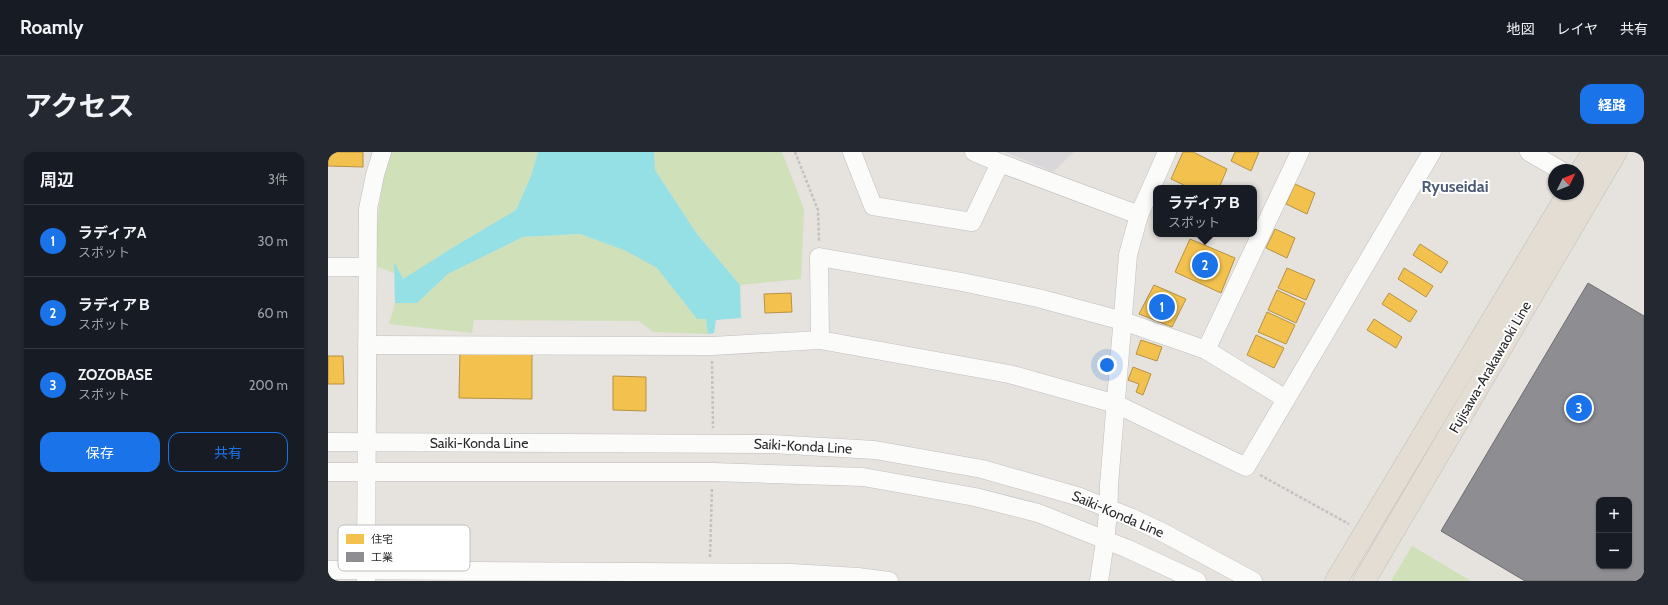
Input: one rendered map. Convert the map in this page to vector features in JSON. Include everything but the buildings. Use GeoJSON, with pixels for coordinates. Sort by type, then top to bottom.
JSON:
{"type":"FeatureCollection","features":[{"type":"Feature","properties":{"kind":"main road"},"geometry":{"type":"LineString","coordinates":[[1584,167],[1593,152]]}},
{"type":"Feature","properties":{"kind":"main road","name":"Fujisawa-Arakawaoki Line"},"geometry":{"type":"LineString","coordinates":[[1364,581],[1616,152]]}},
{"type":"Feature","properties":{"kind":"main road","name":"Fujisawa-Arakawaoki Line"},"geometry":{"type":"LineString","coordinates":[[1336,581],[1564,200]]}},
{"type":"Feature","properties":{"kind":"street"},"geometry":{"type":"LineString","coordinates":[[366,525],[368,209],[374,175],[382,152]]}},
{"type":"Feature","properties":{"kind":"street"},"geometry":{"type":"LineString","coordinates":[[852,152],[873,206],[972,222],[1000,163]]}},
{"type":"Feature","properties":{"kind":"street"},"geometry":{"type":"LineString","coordinates":[[974,152],[1139,216]]}},
{"type":"Feature","properties":{"kind":"street"},"geometry":{"type":"LineString","coordinates":[[1099,581],[1106,539],[1109,508],[1128,255],[1139,216],[1167,152]]}},
{"type":"Feature","properties":{"kind":"street"},"geometry":{"type":"LineString","coordinates":[[1206,350],[1300,152]]}},
{"type":"Feature","properties":{"kind":"street"},"geometry":{"type":"LineString","coordinates":[[367,345],[712,346],[820,340],[1010,374],[1116,404],[1246,467],[1432,152]]}},
{"type":"Feature","properties":{"kind":"street"},"geometry":{"type":"LineString","coordinates":[[1529,152],[1550,164]]}},
{"type":"Feature","properties":{"kind":"street"},"geometry":{"type":"LineString","coordinates":[[820,340],[819,258],[962,282],[1038,298],[1123,321],[1206,350],[1286,399]]}},
{"type":"Feature","properties":{"kind":"street"},"geometry":{"type":"LineString","coordinates":[[328,267],[367,267]]}},
{"type":"Feature","properties":{"kind":"street","name":"Saiki-Konda Line"},"geometry":{"type":"LineString","coordinates":[[328,442],[772,444],[875,450],[982,469],[1073,494],[1109,508],[1168,535],[1253,581]]}},
{"type":"Feature","properties":{"kind":"street","name":"Saiki-Konda Line"},"geometry":{"type":"LineString","coordinates":[[328,472],[713,472],[863,477],[975,497],[1038,513],[1144,555],[1197,581]]}},
{"type":"Feature","properties":{"kind":"street"},"geometry":{"type":"LineString","coordinates":[[328,570],[366,576],[710,577],[792,573],[858,577],[889,581]]}},
{"type":"Feature","properties":{"kind":"path"},"geometry":{"type":"LineString","coordinates":[[795,152],[818,210],[819,258]]}},
{"type":"Feature","properties":{"kind":"path"},"geometry":{"type":"LineString","coordinates":[[712,346],[713,431]]}},
{"type":"Feature","properties":{"kind":"path"},"geometry":{"type":"LineString","coordinates":[[1246,467],[1351,525]]}},
{"type":"Feature","properties":{"kind":"path"},"geometry":{"type":"LineString","coordinates":[[710,577],[712,487]]}},
{"type":"Feature","properties":{"kind":"shaded area"},"geometry":{"type":"Polygon","coordinates":[[[1005,152],[1074,152],[1053,172],[1005,152]]]}},
{"type":"Feature","properties":{"kind":"green space"},"geometry":{"type":"Polygon","coordinates":[[[391,152],[538,152],[531,176],[516,210],[457,245],[403,280],[394,263],[394,273],[378,267],[374,250],[384,168],[391,152]]]}},
{"type":"Feature","properties":{"kind":"green space"},"geometry":{"type":"Polygon","coordinates":[[[654,152],[782,152],[804,209],[801,279],[740,285],[697,234],[655,170],[654,152]]]}},
{"type":"Feature","properties":{"kind":"green space"},"geometry":{"type":"Polygon","coordinates":[[[580,234],[624,250],[657,268],[697,319],[706,319],[708,334],[653,332],[639,321],[474,320],[472,333],[389,324],[395,303],[417,303],[448,274],[523,237],[580,234]]]}},
{"type":"Feature","properties":{"kind":"green space"},"geometry":{"type":"Polygon","coordinates":[[[1412,546],[1471,581],[1391,581],[1412,546]]]}},
{"type":"Feature","properties":{"kind":"water"},"geometry":{"type":"Polygon","coordinates":[[[538,152],[654,152],[655,170],[697,234],[740,285],[741,318],[716,320],[714,333],[708,334],[706,319],[697,319],[657,268],[624,250],[580,234],[523,237],[448,274],[417,303],[395,303],[394,262],[403,279],[516,210],[531,176],[538,152]]]}},
{"type":"Feature","properties":{"kind":"place","name":"ラディアＢ"},"geometry":{"type":"Point","coordinates":[1205,265]}},
{"type":"Feature","properties":{"kind":"place","name":"ラディアA"},"geometry":{"type":"Point","coordinates":[1162,307]}},
{"type":"Feature","properties":{"kind":"place","name":"ZOZOBASE"},"geometry":{"type":"Point","coordinates":[1579,408]}},
{"type":"Feature","properties":{"kind":"district","name":"Ryuseidai"},"geometry":{"type":"Point","coordinates":[1455,186]}}]}
